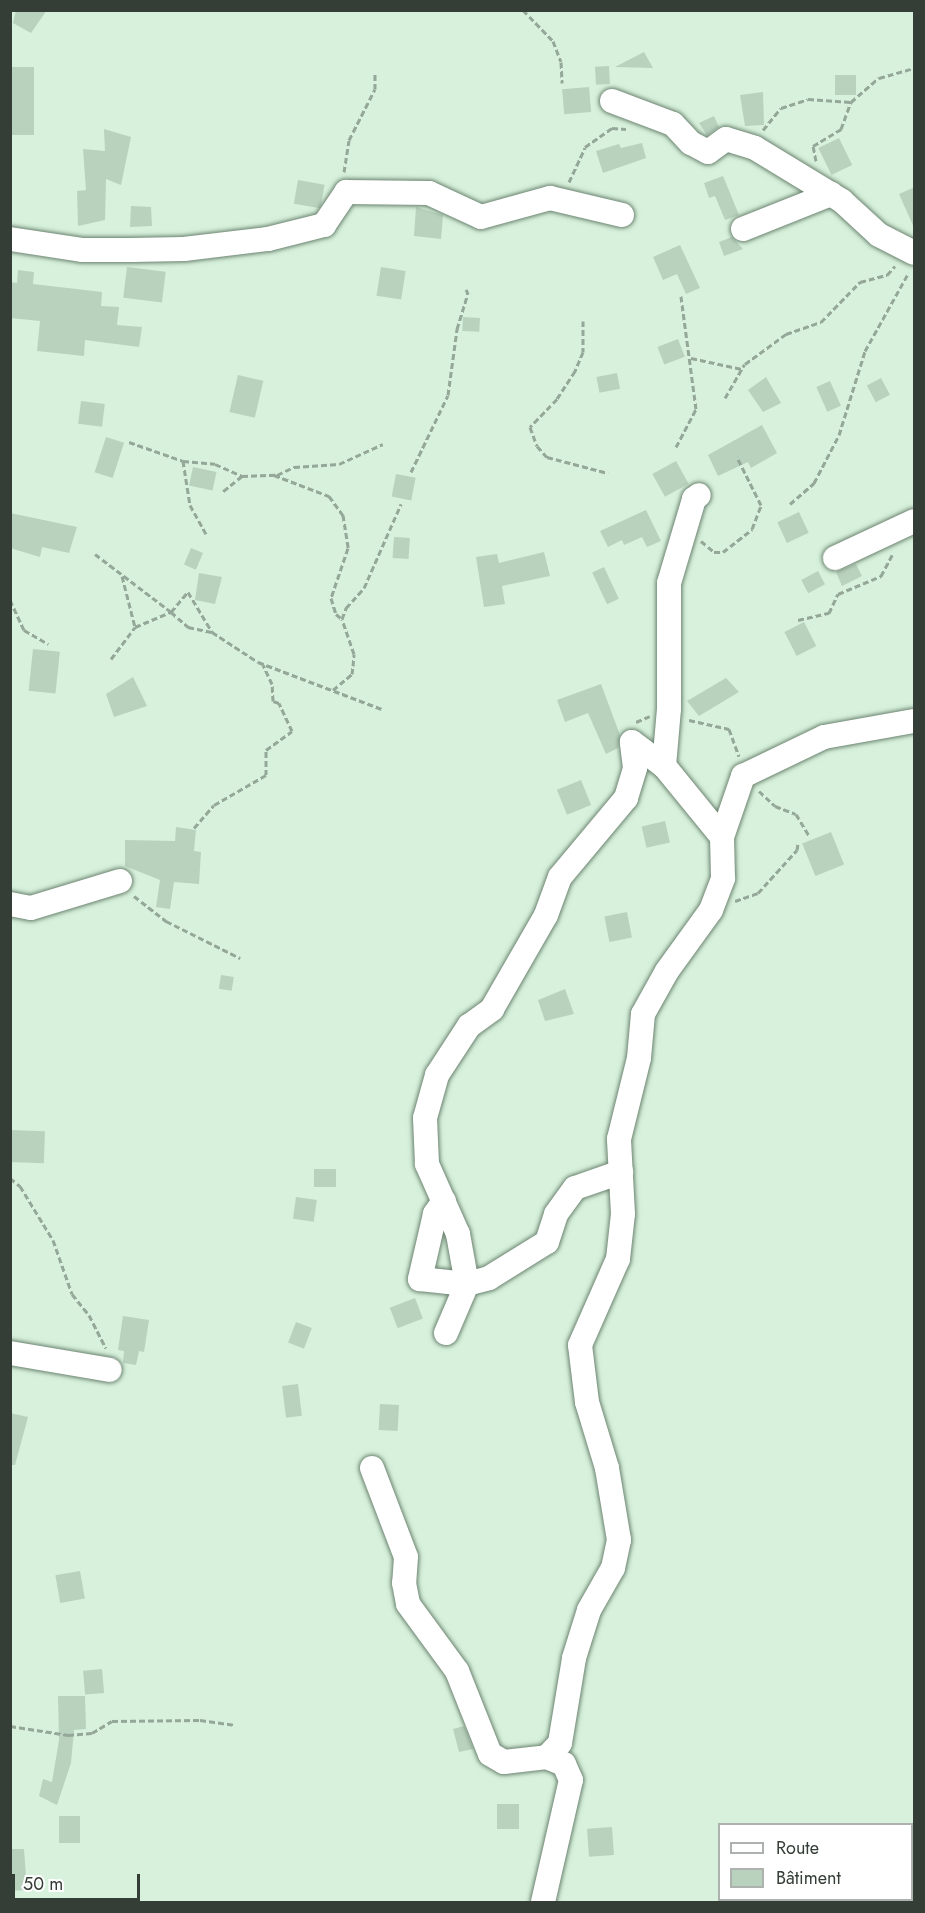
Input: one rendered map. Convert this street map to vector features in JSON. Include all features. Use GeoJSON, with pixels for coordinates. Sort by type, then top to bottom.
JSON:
{"type":"FeatureCollection","features":[{"type":"Feature","properties":{"kind":"street"},"geometry":{"type":"LineString","coordinates":[[612,101],[649,113],[673,124],[691,143],[708,152],[726,139],[744,145],[823,189],[879,235],[911,252]]}},
{"type":"Feature","properties":{"kind":"street"},"geometry":{"type":"LineString","coordinates":[[743,229],[823,189]]}},
{"type":"Feature","properties":{"kind":"street"},"geometry":{"type":"LineString","coordinates":[[10,239],[83,250],[184,249],[256,240],[324,225],[346,192],[429,193],[481,217],[550,198],[622,216]]}},
{"type":"Feature","properties":{"kind":"street"},"geometry":{"type":"LineString","coordinates":[[664,766],[668,715],[669,584],[687,524],[699,495]]}},
{"type":"Feature","properties":{"kind":"street"},"geometry":{"type":"LineString","coordinates":[[835,558],[915,521]]}},
{"type":"Feature","properties":{"kind":"street"},"geometry":{"type":"LineString","coordinates":[[547,1757],[560,1743],[574,1658],[589,1610],[613,1568],[619,1540],[607,1468],[587,1402],[580,1345],[618,1259],[623,1214],[619,1139],[639,1058],[644,1014],[667,971],[711,910],[723,878],[722,837],[743,776],[824,736],[915,721]]}},
{"type":"Feature","properties":{"kind":"street"},"geometry":{"type":"LineString","coordinates":[[446,1333],[467,1284],[464,1253],[427,1164],[425,1118],[437,1075],[469,1026],[492,1009],[546,915],[560,877],[627,798],[635,768],[632,742],[664,766],[722,837]]}},
{"type":"Feature","properties":{"kind":"street"},"geometry":{"type":"LineString","coordinates":[[10,904],[32,908],[120,881]]}},
{"type":"Feature","properties":{"kind":"street"},"geometry":{"type":"LineString","coordinates":[[444,1201],[435,1214],[420,1279],[467,1284],[489,1278],[547,1242],[556,1214],[575,1188],[621,1172]]}},
{"type":"Feature","properties":{"kind":"street"},"geometry":{"type":"LineString","coordinates":[[10,1353],[110,1370]]}},
{"type":"Feature","properties":{"kind":"street"},"geometry":{"type":"LineString","coordinates":[[372,1468],[406,1557],[404,1583],[408,1604],[457,1671],[490,1754],[504,1762],[547,1757],[564,1764],[571,1780],[543,1902]]}},
{"type":"Feature","properties":{"kind":"path"},"geometry":{"type":"LineString","coordinates":[[523,10],[553,41],[561,62],[562,83]]}},
{"type":"Feature","properties":{"kind":"path"},"geometry":{"type":"LineString","coordinates":[[823,189],[813,146],[841,129],[851,102],[879,78],[915,68]]}},
{"type":"Feature","properties":{"kind":"path"},"geometry":{"type":"LineString","coordinates":[[346,192],[344,167],[349,140],[375,89],[375,73]]}},
{"type":"Feature","properties":{"kind":"path"},"geometry":{"type":"LineString","coordinates":[[744,145],[758,136],[781,108],[808,99],[851,102]]}},
{"type":"Feature","properties":{"kind":"path"},"geometry":{"type":"LineString","coordinates":[[564,201],[585,147],[612,128],[631,130],[649,113]]}},
{"type":"Feature","properties":{"kind":"path"},"geometry":{"type":"LineString","coordinates":[[725,398],[742,369],[786,334],[821,322],[860,282],[887,276],[911,252]]}},
{"type":"Feature","properties":{"kind":"path"},"geometry":{"type":"LineString","coordinates":[[790,504],[814,483],[839,435],[865,351],[910,275],[911,252]]}},
{"type":"Feature","properties":{"kind":"path"},"geometry":{"type":"LineString","coordinates":[[411,472],[448,395],[458,329],[468,294],[466,289]]}},
{"type":"Feature","properties":{"kind":"path"},"geometry":{"type":"LineString","coordinates":[[676,447],[696,409],[681,296]]}},
{"type":"Feature","properties":{"kind":"path"},"geometry":{"type":"LineString","coordinates":[[583,321],[583,352],[575,370],[557,399],[530,427],[537,446],[547,457],[608,473]]}},
{"type":"Feature","properties":{"kind":"path"},"geometry":{"type":"LineString","coordinates":[[691,358],[742,369]]}},
{"type":"Feature","properties":{"kind":"path"},"geometry":{"type":"LineString","coordinates":[[129,442],[183,461],[215,464],[242,476],[274,475],[294,467],[339,464],[383,444]]}},
{"type":"Feature","properties":{"kind":"path"},"geometry":{"type":"LineString","coordinates":[[687,524],[714,552],[723,552],[752,529],[761,505],[737,457]]}},
{"type":"Feature","properties":{"kind":"path"},"geometry":{"type":"LineString","coordinates":[[183,461],[190,505],[206,534]]}},
{"type":"Feature","properties":{"kind":"path"},"geometry":{"type":"LineString","coordinates":[[274,475],[329,496],[344,515],[348,548],[331,598],[336,615],[342,619],[354,654],[352,674],[333,690]]}},
{"type":"Feature","properties":{"kind":"path"},"geometry":{"type":"LineString","coordinates":[[222,492],[242,476]]}},
{"type":"Feature","properties":{"kind":"path"},"geometry":{"type":"LineString","coordinates":[[342,619],[346,608],[364,588],[400,504]]}},
{"type":"Feature","properties":{"kind":"path"},"geometry":{"type":"LineString","coordinates":[[798,620],[829,613],[838,594],[845,588],[881,576],[892,553],[890,533]]}},
{"type":"Feature","properties":{"kind":"path"},"geometry":{"type":"LineString","coordinates":[[95,554],[188,627],[212,632],[262,664],[382,709]]}},
{"type":"Feature","properties":{"kind":"path"},"geometry":{"type":"LineString","coordinates":[[122,574],[135,627]]}},
{"type":"Feature","properties":{"kind":"path"},"geometry":{"type":"LineString","coordinates":[[111,659],[135,627],[171,612],[188,592],[212,632]]}},
{"type":"Feature","properties":{"kind":"path"},"geometry":{"type":"LineString","coordinates":[[10,600],[24,630],[48,644]]}},
{"type":"Feature","properties":{"kind":"path"},"geometry":{"type":"LineString","coordinates":[[194,828],[214,805],[266,775],[266,750],[292,730],[279,703],[273,701],[272,684],[262,664]]}},
{"type":"Feature","properties":{"kind":"path"},"geometry":{"type":"LineString","coordinates":[[628,725],[651,716],[668,715],[729,729],[735,738],[743,776],[766,800],[796,814],[809,836]]}},
{"type":"Feature","properties":{"kind":"path"},"geometry":{"type":"LineString","coordinates":[[711,910],[758,893],[797,850],[798,844]]}},
{"type":"Feature","properties":{"kind":"path"},"geometry":{"type":"LineString","coordinates":[[120,881],[159,916],[240,958]]}},
{"type":"Feature","properties":{"kind":"path"},"geometry":{"type":"LineString","coordinates":[[10,1178],[20,1186],[53,1240],[72,1294],[105,1347],[110,1370]]}},
{"type":"Feature","properties":{"kind":"path"},"geometry":{"type":"LineString","coordinates":[[10,1726],[68,1735],[92,1733],[112,1721],[200,1720],[234,1725]]}},
{"type":"Feature","properties":{"kind":"building"},"geometry":{"type":"Polygon","coordinates":[[[16,10],[47,10],[31,33],[13,23],[16,10]]]}},
{"type":"Feature","properties":{"kind":"building"},"geometry":{"type":"Polygon","coordinates":[[[644,52],[653,68],[615,67],[644,52]]]}},
{"type":"Feature","properties":{"kind":"building"},"geometry":{"type":"Polygon","coordinates":[[[609,66],[610,84],[596,85],[595,67],[609,66]]]}},
{"type":"Feature","properties":{"kind":"building"},"geometry":{"type":"Polygon","coordinates":[[[10,67],[34,67],[34,135],[10,135],[10,67]]]}},
{"type":"Feature","properties":{"kind":"building"},"geometry":{"type":"Polygon","coordinates":[[[835,75],[856,75],[856,95],[835,95],[835,75]]]}},
{"type":"Feature","properties":{"kind":"building"},"geometry":{"type":"Polygon","coordinates":[[[589,87],[591,112],[564,114],[562,89],[589,87]]]}},
{"type":"Feature","properties":{"kind":"building"},"geometry":{"type":"Polygon","coordinates":[[[763,92],[764,125],[745,126],[740,95],[763,92]]]}},
{"type":"Feature","properties":{"kind":"building"},"geometry":{"type":"Polygon","coordinates":[[[714,116],[719,127],[707,135],[699,123],[714,116]]]}},
{"type":"Feature","properties":{"kind":"building"},"geometry":{"type":"Polygon","coordinates":[[[104,129],[131,137],[121,185],[106,179],[105,220],[78,226],[77,191],[86,190],[83,149],[105,151],[104,129]]]}},
{"type":"Feature","properties":{"kind":"building"},"geometry":{"type":"Polygon","coordinates":[[[839,138],[852,165],[831,175],[818,148],[839,138]]]}},
{"type":"Feature","properties":{"kind":"building"},"geometry":{"type":"Polygon","coordinates":[[[642,143],[646,158],[603,173],[596,151],[619,144],[621,148],[642,143]]]}},
{"type":"Feature","properties":{"kind":"building"},"geometry":{"type":"Polygon","coordinates":[[[723,176],[739,215],[725,220],[715,196],[709,198],[704,183],[723,176]]]}},
{"type":"Feature","properties":{"kind":"building"},"geometry":{"type":"Polygon","coordinates":[[[298,180],[325,185],[320,208],[294,204],[298,180]]]}},
{"type":"Feature","properties":{"kind":"building"},"geometry":{"type":"Polygon","coordinates":[[[915,187],[915,230],[899,194],[915,187]]]}},
{"type":"Feature","properties":{"kind":"building"},"geometry":{"type":"Polygon","coordinates":[[[131,206],[151,207],[152,226],[130,227],[131,206]]]}},
{"type":"Feature","properties":{"kind":"building"},"geometry":{"type":"Polygon","coordinates":[[[416,207],[443,215],[441,239],[414,236],[416,207]]]}},
{"type":"Feature","properties":{"kind":"building"},"geometry":{"type":"Polygon","coordinates":[[[732,237],[743,249],[724,256],[719,242],[732,237]]]}},
{"type":"Feature","properties":{"kind":"building"},"geometry":{"type":"Polygon","coordinates":[[[680,245],[700,288],[686,294],[677,274],[663,280],[653,257],[680,245]]]}},
{"type":"Feature","properties":{"kind":"building"},"geometry":{"type":"Polygon","coordinates":[[[127,267],[166,272],[162,303],[123,298],[127,267]]]}},
{"type":"Feature","properties":{"kind":"building"},"geometry":{"type":"Polygon","coordinates":[[[381,267],[406,271],[401,300],[376,296],[381,267]]]}},
{"type":"Feature","properties":{"kind":"building"},"geometry":{"type":"Polygon","coordinates":[[[18,270],[34,272],[33,284],[102,292],[101,306],[119,307],[117,325],[142,327],[139,347],[85,340],[84,356],[37,351],[40,321],[10,318],[10,282],[17,283],[18,270]]]}},
{"type":"Feature","properties":{"kind":"building"},"geometry":{"type":"Polygon","coordinates":[[[463,317],[480,318],[479,332],[462,331],[463,317]]]}},
{"type":"Feature","properties":{"kind":"building"},"geometry":{"type":"Polygon","coordinates":[[[678,339],[685,357],[664,365],[657,347],[678,339]]]}},
{"type":"Feature","properties":{"kind":"building"},"geometry":{"type":"Polygon","coordinates":[[[617,373],[620,389],[599,393],[596,377],[617,373]]]}},
{"type":"Feature","properties":{"kind":"building"},"geometry":{"type":"Polygon","coordinates":[[[238,375],[263,381],[255,418],[229,412],[238,375]]]}},
{"type":"Feature","properties":{"kind":"building"},"geometry":{"type":"Polygon","coordinates":[[[766,377],[781,403],[763,412],[748,390],[766,377]]]}},
{"type":"Feature","properties":{"kind":"building"},"geometry":{"type":"Polygon","coordinates":[[[881,378],[890,395],[876,402],[867,386],[881,378]]]}},
{"type":"Feature","properties":{"kind":"building"},"geometry":{"type":"Polygon","coordinates":[[[830,381],[841,406],[827,412],[816,387],[830,381]]]}},
{"type":"Feature","properties":{"kind":"building"},"geometry":{"type":"Polygon","coordinates":[[[81,401],[105,404],[102,427],[78,424],[81,401]]]}},
{"type":"Feature","properties":{"kind":"building"},"geometry":{"type":"Polygon","coordinates":[[[762,425],[777,453],[751,468],[748,462],[718,476],[708,455],[762,425]]]}},
{"type":"Feature","properties":{"kind":"building"},"geometry":{"type":"Polygon","coordinates":[[[106,437],[124,443],[113,478],[95,472],[106,437]]]}},
{"type":"Feature","properties":{"kind":"building"},"geometry":{"type":"Polygon","coordinates":[[[676,461],[689,484],[665,497],[652,474],[676,461]]]}},
{"type":"Feature","properties":{"kind":"building"},"geometry":{"type":"Polygon","coordinates":[[[193,467],[216,472],[213,491],[189,486],[193,467]]]}},
{"type":"Feature","properties":{"kind":"building"},"geometry":{"type":"Polygon","coordinates":[[[396,474],[416,478],[411,500],[392,497],[396,474]]]}},
{"type":"Feature","properties":{"kind":"building"},"geometry":{"type":"Polygon","coordinates":[[[646,510],[661,541],[647,547],[642,537],[624,545],[622,540],[608,547],[600,531],[646,510]]]}},
{"type":"Feature","properties":{"kind":"building"},"geometry":{"type":"Polygon","coordinates":[[[799,512],[809,533],[787,543],[777,522],[799,512]]]}},
{"type":"Feature","properties":{"kind":"building"},"geometry":{"type":"Polygon","coordinates":[[[10,513],[77,527],[69,553],[42,547],[40,557],[10,548],[10,513]]]}},
{"type":"Feature","properties":{"kind":"building"},"geometry":{"type":"Polygon","coordinates":[[[394,537],[410,538],[408,559],[393,558],[394,537]]]}},
{"type":"Feature","properties":{"kind":"building"},"geometry":{"type":"Polygon","coordinates":[[[191,548],[203,553],[196,570],[184,565],[191,548]]]}},
{"type":"Feature","properties":{"kind":"building"},"geometry":{"type":"Polygon","coordinates":[[[544,552],[550,576],[502,586],[505,604],[484,607],[476,557],[497,554],[499,563],[544,552]]]}},
{"type":"Feature","properties":{"kind":"building"},"geometry":{"type":"Polygon","coordinates":[[[856,564],[862,576],[842,586],[836,572],[856,564]]]}},
{"type":"Feature","properties":{"kind":"building"},"geometry":{"type":"Polygon","coordinates":[[[604,567],[619,599],[607,604],[592,572],[604,567]]]}},
{"type":"Feature","properties":{"kind":"building"},"geometry":{"type":"Polygon","coordinates":[[[818,571],[825,584],[808,593],[801,580],[818,571]]]}},
{"type":"Feature","properties":{"kind":"building"},"geometry":{"type":"Polygon","coordinates":[[[199,573],[222,577],[215,604],[195,600],[199,573]]]}},
{"type":"Feature","properties":{"kind":"building"},"geometry":{"type":"Polygon","coordinates":[[[804,622],[816,646],[797,656],[784,632],[804,622]]]}},
{"type":"Feature","properties":{"kind":"building"},"geometry":{"type":"Polygon","coordinates":[[[33,649],[60,652],[55,694],[29,691],[33,649]]]}},
{"type":"Feature","properties":{"kind":"building"},"geometry":{"type":"Polygon","coordinates":[[[133,677],[147,706],[114,717],[106,694],[133,677]]]}},
{"type":"Feature","properties":{"kind":"building"},"geometry":{"type":"Polygon","coordinates":[[[726,678],[739,692],[699,716],[687,701],[726,678]]]}},
{"type":"Feature","properties":{"kind":"building"},"geometry":{"type":"Polygon","coordinates":[[[601,684],[620,735],[618,748],[606,754],[588,713],[565,722],[557,700],[601,684]]]}},
{"type":"Feature","properties":{"kind":"building"},"geometry":{"type":"Polygon","coordinates":[[[581,780],[591,805],[567,815],[557,790],[581,780]]]}},
{"type":"Feature","properties":{"kind":"building"},"geometry":{"type":"Polygon","coordinates":[[[665,821],[670,842],[647,848],[642,826],[665,821]]]}},
{"type":"Feature","properties":{"kind":"building"},"geometry":{"type":"Polygon","coordinates":[[[176,827],[196,830],[194,851],[201,852],[199,884],[174,882],[170,909],[156,907],[160,880],[125,866],[125,840],[175,841],[176,827]]]}},
{"type":"Feature","properties":{"kind":"building"},"geometry":{"type":"Polygon","coordinates":[[[831,832],[844,864],[815,876],[802,844],[831,832]]]}},
{"type":"Feature","properties":{"kind":"building"},"geometry":{"type":"Polygon","coordinates":[[[627,912],[632,938],[609,942],[604,916],[627,912]]]}},
{"type":"Feature","properties":{"kind":"building"},"geometry":{"type":"Polygon","coordinates":[[[221,975],[234,977],[232,991],[219,989],[221,975]]]}},
{"type":"Feature","properties":{"kind":"building"},"geometry":{"type":"Polygon","coordinates":[[[565,989],[574,1014],[545,1021],[538,1000],[565,989]]]}},
{"type":"Feature","properties":{"kind":"building"},"geometry":{"type":"Polygon","coordinates":[[[10,1130],[45,1131],[44,1163],[10,1162],[10,1130]]]}},
{"type":"Feature","properties":{"kind":"building"},"geometry":{"type":"Polygon","coordinates":[[[314,1169],[336,1169],[336,1187],[314,1187],[314,1169]]]}},
{"type":"Feature","properties":{"kind":"building"},"geometry":{"type":"Polygon","coordinates":[[[296,1197],[317,1200],[314,1222],[293,1219],[296,1197]]]}},
{"type":"Feature","properties":{"kind":"building"},"geometry":{"type":"Polygon","coordinates":[[[415,1298],[423,1319],[398,1328],[390,1308],[415,1298]]]}},
{"type":"Feature","properties":{"kind":"building"},"geometry":{"type":"Polygon","coordinates":[[[123,1316],[149,1320],[144,1352],[139,1351],[136,1365],[123,1363],[124,1351],[118,1350],[123,1316]]]}},
{"type":"Feature","properties":{"kind":"building"},"geometry":{"type":"Polygon","coordinates":[[[296,1322],[312,1328],[304,1349],[288,1343],[296,1322]]]}},
{"type":"Feature","properties":{"kind":"building"},"geometry":{"type":"Polygon","coordinates":[[[298,1384],[302,1416],[286,1418],[282,1386],[298,1384]]]}},
{"type":"Feature","properties":{"kind":"building"},"geometry":{"type":"Polygon","coordinates":[[[380,1404],[399,1405],[398,1431],[379,1430],[380,1404]]]}},
{"type":"Feature","properties":{"kind":"building"},"geometry":{"type":"Polygon","coordinates":[[[10,1413],[28,1417],[15,1465],[10,1465],[10,1413]]]}},
{"type":"Feature","properties":{"kind":"building"},"geometry":{"type":"Polygon","coordinates":[[[80,1571],[85,1599],[60,1603],[55,1575],[80,1571]]]}},
{"type":"Feature","properties":{"kind":"building"},"geometry":{"type":"Polygon","coordinates":[[[102,1669],[104,1693],[85,1695],[83,1671],[102,1669]]]}},
{"type":"Feature","properties":{"kind":"building"},"geometry":{"type":"Polygon","coordinates":[[[58,1696],[85,1696],[86,1729],[74,1730],[71,1763],[57,1805],[39,1796],[43,1779],[52,1782],[59,1740],[58,1696]]]}},
{"type":"Feature","properties":{"kind":"building"},"geometry":{"type":"Polygon","coordinates":[[[464,1726],[473,1749],[459,1752],[453,1729],[464,1726]]]}},
{"type":"Feature","properties":{"kind":"building"},"geometry":{"type":"Polygon","coordinates":[[[497,1804],[519,1804],[519,1829],[497,1829],[497,1804]]]}},
{"type":"Feature","properties":{"kind":"building"},"geometry":{"type":"Polygon","coordinates":[[[59,1816],[80,1816],[80,1843],[59,1843],[59,1816]]]}},
{"type":"Feature","properties":{"kind":"building"},"geometry":{"type":"Polygon","coordinates":[[[612,1827],[614,1855],[589,1857],[587,1829],[612,1827]]]}},
{"type":"Feature","properties":{"kind":"building"},"geometry":{"type":"Polygon","coordinates":[[[10,1849],[24,1849],[27,1890],[10,1891],[10,1849]]]}}]}
